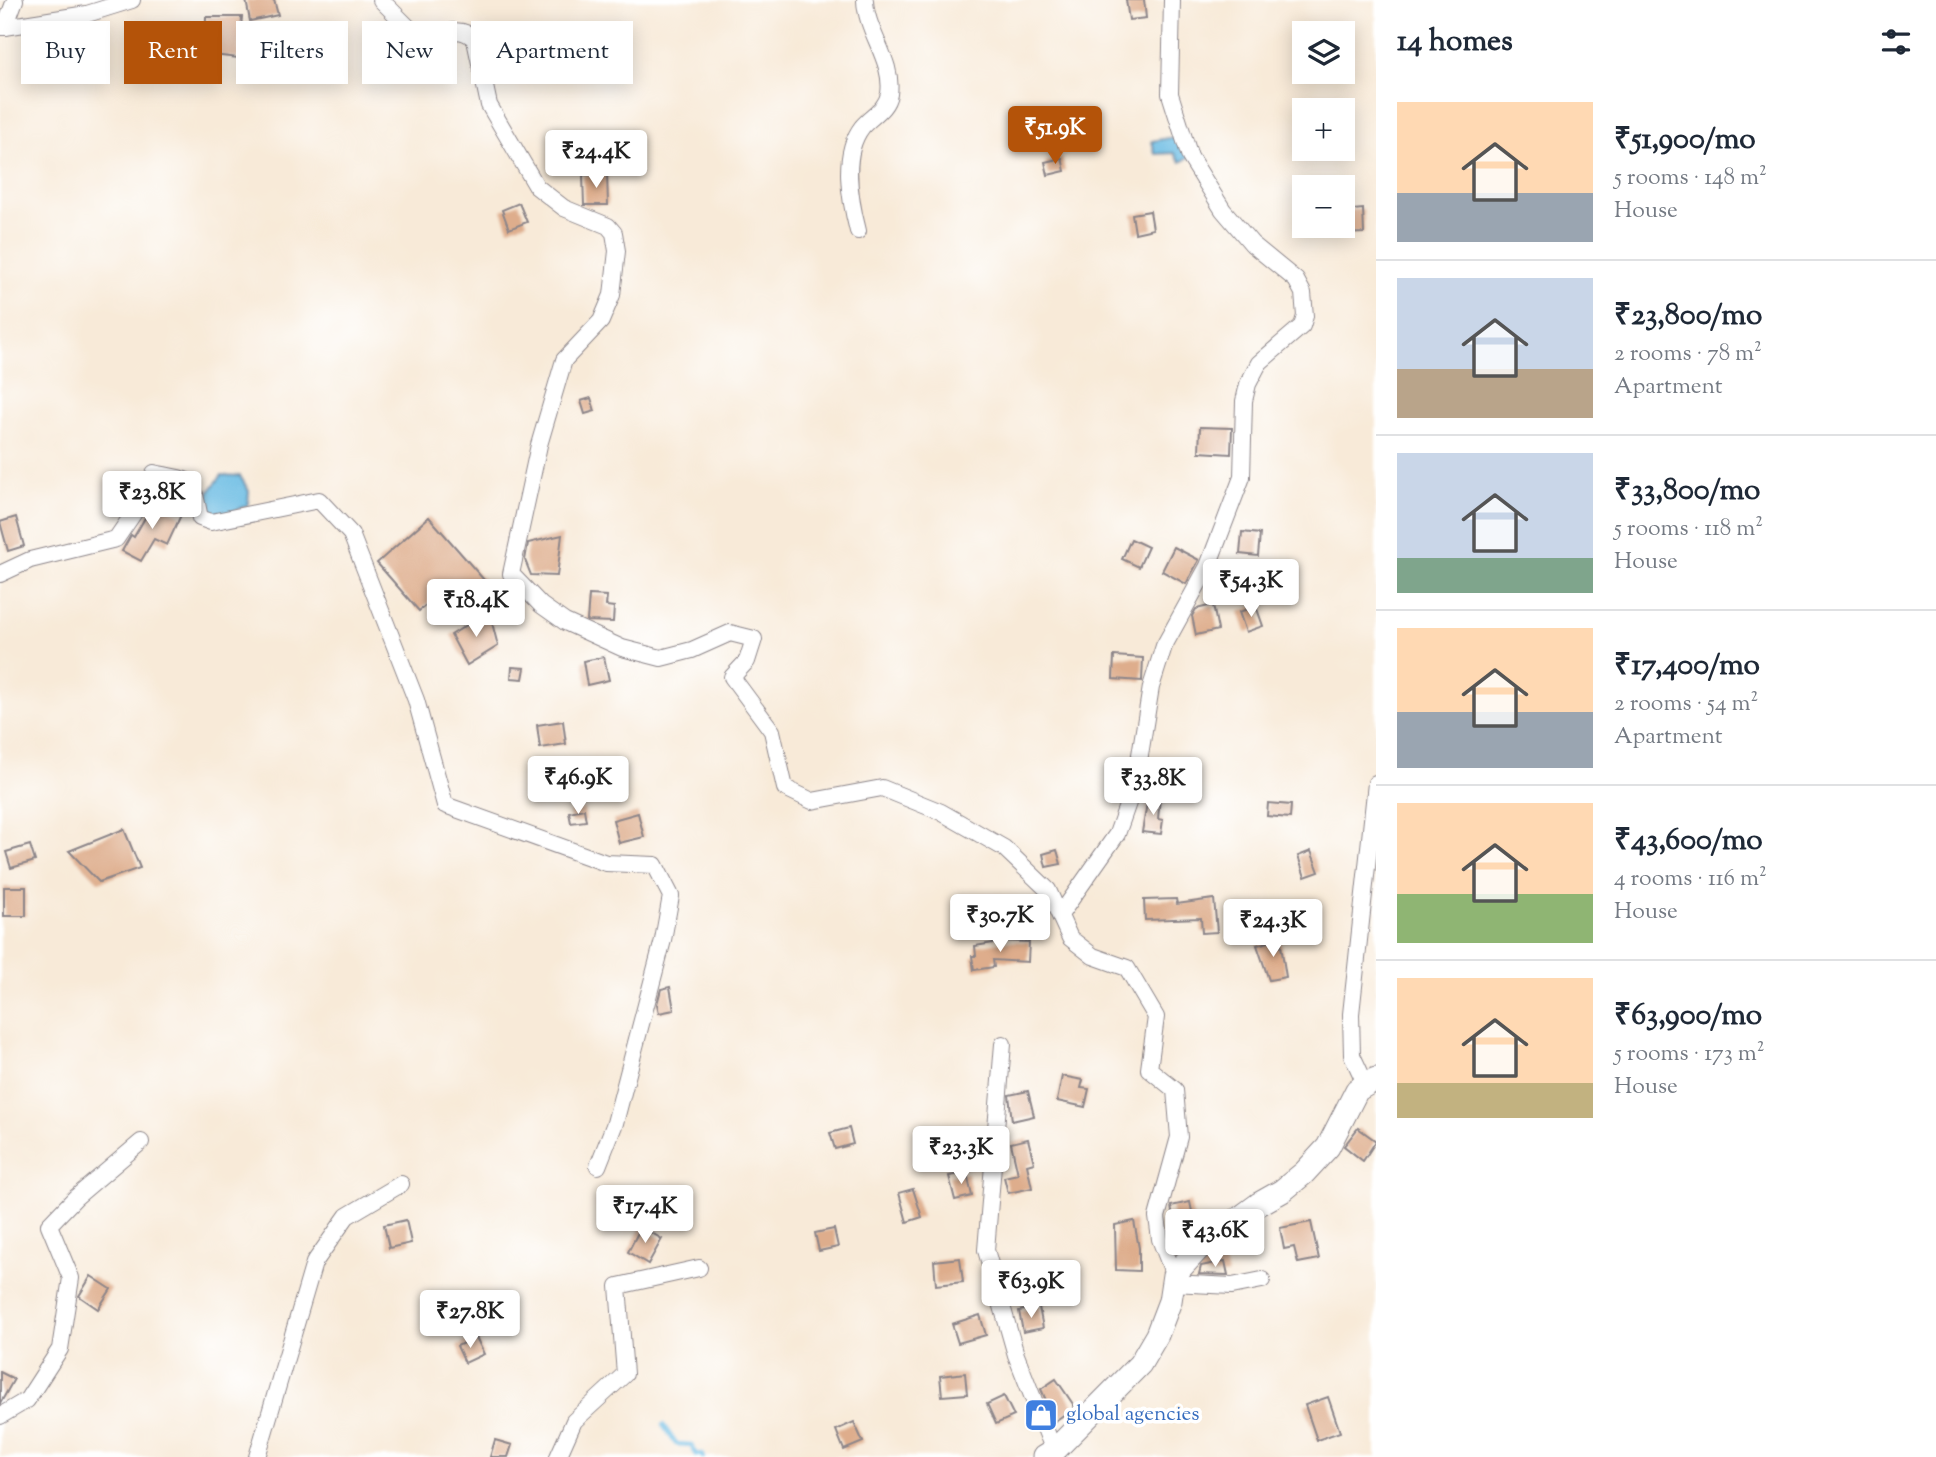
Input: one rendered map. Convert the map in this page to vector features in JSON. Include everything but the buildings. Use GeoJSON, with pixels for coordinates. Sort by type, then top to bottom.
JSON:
{"type":"FeatureCollection","features":[{"type":"Feature","properties":{"kind":"main road"},"geometry":{"type":"LineString","coordinates":[[1049,1454],[1140,1364],[1157,1335],[1173,1279],[1199,1248],[1259,1204],[1282,1191],[1304,1172],[1328,1147],[1357,1090],[1371,1081]]}},
{"type":"Feature","properties":{"kind":"street"},"geometry":{"type":"LineString","coordinates":[[3,27],[15,0]]}},
{"type":"Feature","properties":{"kind":"street"},"geometry":{"type":"LineString","coordinates":[[3,27],[87,14],[132,0]]}},
{"type":"Feature","properties":{"kind":"street"},"geometry":{"type":"LineString","coordinates":[[381,0],[422,41],[457,30],[470,34],[475,40],[489,105],[537,187],[564,208],[608,226],[614,233],[617,251],[612,295],[601,321],[564,360],[539,444],[511,574],[541,604],[565,622],[635,651],[661,658],[692,650],[730,634],[754,639],[747,661],[732,677],[772,731],[785,788],[812,801],[882,788],[941,812],[1004,848],[1048,890],[1070,938],[1093,956],[1127,968],[1156,1017],[1149,1069],[1174,1090],[1179,1137],[1157,1217],[1160,1239],[1173,1279],[1232,1286],[1262,1280]]}},
{"type":"Feature","properties":{"kind":"street"},"geometry":{"type":"LineString","coordinates":[[858,231],[849,197],[853,141],[865,124],[878,114],[888,94],[883,57],[867,23],[865,0]]}},
{"type":"Feature","properties":{"kind":"street"},"geometry":{"type":"LineString","coordinates":[[1060,915],[1117,834],[1129,800],[1151,687],[1164,646],[1208,566],[1242,477],[1244,401],[1248,384],[1259,363],[1303,326],[1305,316],[1303,293],[1296,280],[1252,244],[1223,210],[1190,157],[1170,94],[1172,0]]}},
{"type":"Feature","properties":{"kind":"street"},"geometry":{"type":"LineString","coordinates":[[0,574],[30,560],[116,539],[146,495],[154,473],[187,480],[195,488],[200,517],[211,522],[319,500],[351,534],[416,700],[445,805],[606,863],[655,865],[671,896],[663,940],[618,1111],[598,1166]]}},
{"type":"Feature","properties":{"kind":"street"},"geometry":{"type":"LineString","coordinates":[[1371,1081],[1352,1055],[1351,1014],[1376,783]]}},
{"type":"Feature","properties":{"kind":"street"},"geometry":{"type":"LineString","coordinates":[[1003,1044],[986,1250],[1016,1355],[1049,1454]]}},
{"type":"Feature","properties":{"kind":"street"},"geometry":{"type":"LineString","coordinates":[[0,1416],[27,1400],[60,1349],[71,1278],[49,1225],[75,1198],[141,1142]]}},
{"type":"Feature","properties":{"kind":"street"},"geometry":{"type":"LineString","coordinates":[[257,1457],[314,1263],[348,1216],[401,1184]]}},
{"type":"Feature","properties":{"kind":"street"},"geometry":{"type":"LineString","coordinates":[[558,1457],[574,1420],[625,1374],[618,1286],[699,1268]]}},
{"type":"Feature","properties":{"kind":"water"},"geometry":{"type":"Polygon","coordinates":[[[1185,135],[1189,157],[1181,162],[1174,153],[1155,154],[1152,141],[1185,135]]]}},
{"type":"Feature","properties":{"kind":"water"},"geometry":{"type":"Polygon","coordinates":[[[222,475],[240,476],[249,491],[248,505],[216,519],[208,517],[201,502],[222,475]]]}},
{"type":"Feature","properties":{"kind":"waterway"},"geometry":{"type":"LineString","coordinates":[[663,1425],[676,1444],[692,1445],[696,1455],[701,1454],[703,1457]]}},
{"type":"Feature","properties":{"kind":"place","name":"global agencies"},"geometry":{"type":"Point","coordinates":[1041,1415]}}]}
